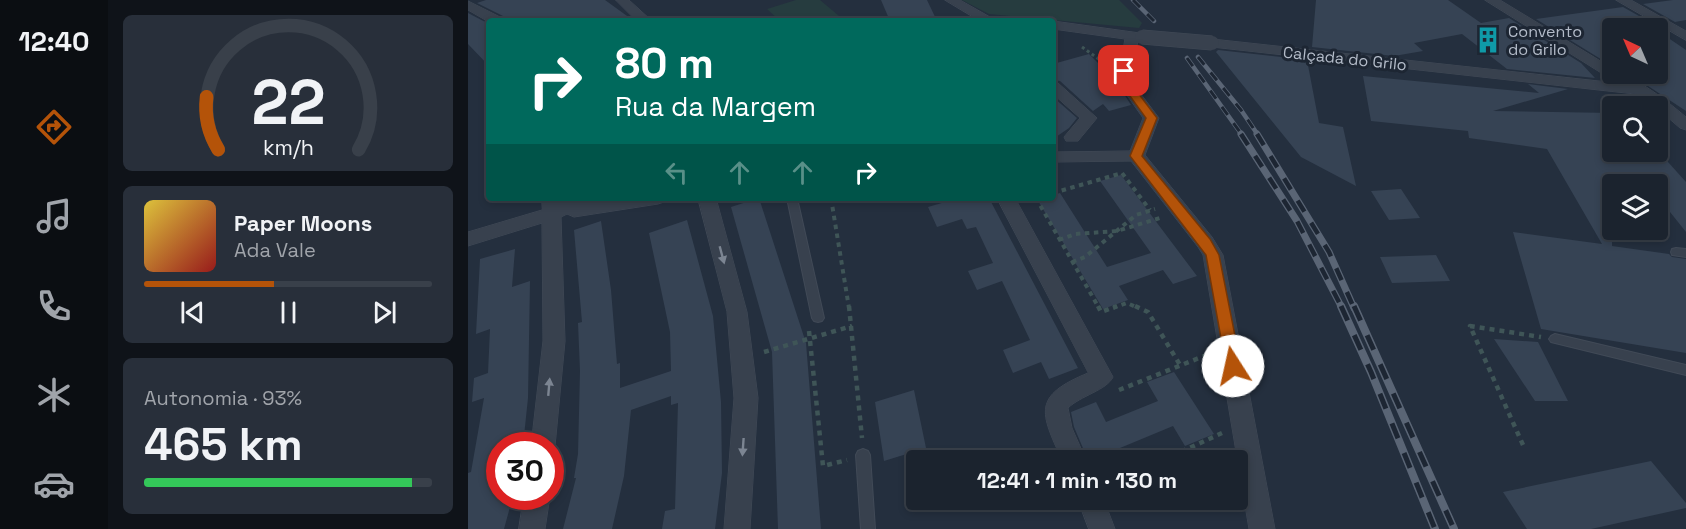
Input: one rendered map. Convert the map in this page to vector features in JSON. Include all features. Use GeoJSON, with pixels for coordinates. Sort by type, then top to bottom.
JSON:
{"type":"FeatureCollection","features":[{"type":"Feature","properties":{"kind":"street"},"geometry":{"type":"LineString","coordinates":[[622,0],[642,18]]}},
{"type":"Feature","properties":{"kind":"street"},"geometry":{"type":"LineString","coordinates":[[951,0],[984,18]]}},
{"type":"Feature","properties":{"kind":"street"},"geometry":{"type":"LineString","coordinates":[[1491,0],[1638,90],[1686,125]]}},
{"type":"Feature","properties":{"kind":"street"},"geometry":{"type":"LineString","coordinates":[[1622,0],[1686,36]]}},
{"type":"Feature","properties":{"kind":"street"},"geometry":{"type":"LineString","coordinates":[[468,5],[492,18]]}},
{"type":"Feature","properties":{"kind":"street","name":"Calçada do Grilo"},"geometry":{"type":"LineString","coordinates":[[1056,25],[1638,90]]}},
{"type":"Feature","properties":{"kind":"street"},"geometry":{"type":"LineString","coordinates":[[1136,156],[1151,118],[1124,81],[1128,56],[1137,36]]}},
{"type":"Feature","properties":{"kind":"street"},"geometry":{"type":"LineString","coordinates":[[1056,89],[1089,118],[1072,137]]}},
{"type":"Feature","properties":{"kind":"street"},"geometry":{"type":"LineString","coordinates":[[1056,157],[1136,156]]}},
{"type":"Feature","properties":{"kind":"street"},"geometry":{"type":"LineString","coordinates":[[1136,156],[1212,255],[1262,529]]}},
{"type":"Feature","properties":{"kind":"street"},"geometry":{"type":"LineString","coordinates":[[468,238],[551,206],[575,201]]}},
{"type":"Feature","properties":{"kind":"street"},"geometry":{"type":"LineString","coordinates":[[551,206],[618,201]]}},
{"type":"Feature","properties":{"kind":"street"},"geometry":{"type":"LineString","coordinates":[[708,201],[737,312],[746,398],[737,529]]}},
{"type":"Feature","properties":{"kind":"street"},"geometry":{"type":"LineString","coordinates":[[1008,201],[1102,377],[1064,394],[1055,407],[1056,420],[1070,450]]}},
{"type":"Feature","properties":{"kind":"street"},"geometry":{"type":"LineString","coordinates":[[544,432],[554,341],[551,206]]}},
{"type":"Feature","properties":{"kind":"street"},"geometry":{"type":"LineString","coordinates":[[532,529],[535,510]]}},
{"type":"Feature","properties":{"kind":"street"},"geometry":{"type":"LineString","coordinates":[[1095,510],[1102,529]]}},
{"type":"Feature","properties":{"kind":"lane"},"geometry":{"type":"LineString","coordinates":[[793,201],[818,318]]}},
{"type":"Feature","properties":{"kind":"lane"},"geometry":{"type":"LineString","coordinates":[[1555,339],[1686,370]]}},
{"type":"Feature","properties":{"kind":"lane"},"geometry":{"type":"LineString","coordinates":[[863,455],[868,529]]}},
{"type":"Feature","properties":{"kind":"path"},"geometry":{"type":"LineString","coordinates":[[1074,27],[1069,42],[1088,49],[1100,60],[1128,56]]}},
{"type":"Feature","properties":{"kind":"path"},"geometry":{"type":"LineString","coordinates":[[1056,192],[1122,173],[1150,210]]}},
{"type":"Feature","properties":{"kind":"path"},"geometry":{"type":"LineString","coordinates":[[818,318],[809,327],[823,466],[863,455],[852,326],[831,201]]}},
{"type":"Feature","properties":{"kind":"path"},"geometry":{"type":"LineString","coordinates":[[1038,201],[1101,312],[1127,303],[1148,312],[1180,365]]}},
{"type":"Feature","properties":{"kind":"path"},"geometry":{"type":"LineString","coordinates":[[1072,262],[1085,257],[1136,215],[1150,210],[1176,207]]}},
{"type":"Feature","properties":{"kind":"path"},"geometry":{"type":"LineString","coordinates":[[1059,240],[1076,234],[1117,231],[1176,207]]}},
{"type":"Feature","properties":{"kind":"path"},"geometry":{"type":"LineString","coordinates":[[742,358],[852,326]]}},
{"type":"Feature","properties":{"kind":"path"},"geometry":{"type":"LineString","coordinates":[[1523,446],[1470,326],[1555,339]]}},
{"type":"Feature","properties":{"kind":"path"},"geometry":{"type":"LineString","coordinates":[[1146,378],[1230,347]]}},
{"type":"Feature","properties":{"kind":"path"},"geometry":{"type":"LineString","coordinates":[[1185,450],[1244,423]]}},
{"type":"Feature","properties":{"kind":"green space"},"geometry":{"type":"Polygon","coordinates":[[[796,0],[820,0],[841,18],[777,18],[767,9],[796,0]]]}},
{"type":"Feature","properties":{"kind":"green space"},"geometry":{"type":"Polygon","coordinates":[[[962,0],[1119,0],[1142,23],[1139,28],[1056,20],[1056,18],[989,14],[962,0]]]}},
{"type":"Feature","properties":{"kind":"building"},"geometry":{"type":"Polygon","coordinates":[[[486,0],[605,0],[630,18],[504,18],[477,3],[486,0]]]}},
{"type":"Feature","properties":{"kind":"building"},"geometry":{"type":"Polygon","coordinates":[[[881,0],[927,0],[936,18],[889,18],[881,0]]]}},
{"type":"Feature","properties":{"kind":"building"},"geometry":{"type":"Polygon","coordinates":[[[1316,0],[1448,0],[1481,23],[1509,18],[1581,63],[1595,78],[1507,69],[1462,34],[1414,43],[1423,51],[1394,56],[1312,47],[1316,0]]]}},
{"type":"Feature","properties":{"kind":"building"},"geometry":{"type":"Polygon","coordinates":[[[1686,0],[1686,20],[1675,22],[1643,4],[1686,0]]]}},
{"type":"Feature","properties":{"kind":"building"},"geometry":{"type":"Polygon","coordinates":[[[1623,7],[1643,18],[1602,18],[1602,60],[1536,19],[1623,7]]]}},
{"type":"Feature","properties":{"kind":"building"},"geometry":{"type":"Polygon","coordinates":[[[468,13],[486,22],[486,63],[468,44],[468,13]]]}},
{"type":"Feature","properties":{"kind":"building"},"geometry":{"type":"Polygon","coordinates":[[[1668,38],[1686,50],[1686,111],[1668,99],[1668,96],[1663,96],[1645,84],[1668,84],[1668,38]]]}},
{"type":"Feature","properties":{"kind":"building"},"geometry":{"type":"Polygon","coordinates":[[[1218,50],[1307,60],[1319,123],[1343,127],[1356,186],[1301,157],[1216,52],[1218,50]]]}},
{"type":"Feature","properties":{"kind":"building"},"geometry":{"type":"Polygon","coordinates":[[[1089,54],[1115,80],[1131,105],[1109,111],[1103,104],[1093,111],[1060,81],[1056,80],[1056,63],[1089,54]]]}},
{"type":"Feature","properties":{"kind":"building"},"geometry":{"type":"Polygon","coordinates":[[[1363,76],[1539,93],[1528,84],[1568,89],[1493,111],[1602,113],[1602,162],[1668,162],[1686,182],[1686,232],[1668,210],[1668,174],[1602,174],[1602,240],[1612,240],[1612,246],[1669,254],[1672,257],[1686,259],[1686,353],[1541,329],[1513,232],[1602,244],[1547,149],[1469,138],[1468,131],[1371,121],[1363,76]]]}},
{"type":"Feature","properties":{"kind":"building"},"geometry":{"type":"Polygon","coordinates":[[[1056,100],[1077,118],[1069,128],[1056,137],[1056,100]]]}},
{"type":"Feature","properties":{"kind":"building"},"geometry":{"type":"Polygon","coordinates":[[[1121,175],[1197,276],[1173,284],[1163,270],[1119,286],[1128,300],[1103,309],[1038,201],[1056,201],[1056,194],[1060,193],[1107,267],[1151,253],[1100,181],[1121,175]]]}},
{"type":"Feature","properties":{"kind":"building"},"geometry":{"type":"Polygon","coordinates":[[[1401,189],[1420,218],[1389,220],[1371,191],[1401,189]]]}},
{"type":"Feature","properties":{"kind":"building"},"geometry":{"type":"Polygon","coordinates":[[[750,201],[760,201],[806,343],[821,529],[778,529],[772,352],[731,207],[750,201]]]}},
{"type":"Feature","properties":{"kind":"building"},"geometry":{"type":"Polygon","coordinates":[[[949,201],[991,201],[1078,368],[1049,379],[1041,362],[1013,373],[1003,350],[1030,340],[1002,281],[977,290],[968,271],[993,263],[976,227],[967,229],[962,219],[937,227],[928,207],[949,201]]]}},
{"type":"Feature","properties":{"kind":"building"},"geometry":{"type":"Polygon","coordinates":[[[687,220],[713,316],[721,402],[722,473],[715,529],[662,529],[665,511],[675,509],[678,403],[671,405],[671,396],[631,410],[624,476],[612,529],[563,529],[576,478],[574,478],[578,454],[580,371],[578,323],[582,322],[574,230],[601,221],[611,290],[617,364],[620,363],[620,388],[671,371],[670,332],[649,233],[687,220]]]}},
{"type":"Feature","properties":{"kind":"building"},"geometry":{"type":"Polygon","coordinates":[[[515,249],[512,287],[530,281],[528,398],[524,432],[486,432],[486,510],[509,510],[504,529],[468,529],[468,473],[471,472],[484,398],[472,402],[474,378],[488,373],[490,329],[476,334],[480,259],[515,249]]]}},
{"type":"Feature","properties":{"kind":"building"},"geometry":{"type":"Polygon","coordinates":[[[1436,255],[1450,281],[1392,283],[1380,257],[1436,255]]]}},
{"type":"Feature","properties":{"kind":"building"},"geometry":{"type":"Polygon","coordinates":[[[1494,339],[1538,342],[1568,401],[1535,401],[1494,339]]]}},
{"type":"Feature","properties":{"kind":"building"},"geometry":{"type":"Polygon","coordinates":[[[1174,372],[1214,434],[1185,446],[1173,426],[1120,448],[1121,450],[1084,450],[1074,427],[1071,412],[1096,402],[1106,422],[1158,401],[1147,382],[1174,372]]]}},
{"type":"Feature","properties":{"kind":"building"},"geometry":{"type":"Polygon","coordinates":[[[914,390],[926,448],[906,450],[906,454],[884,461],[875,402],[914,390]]]}},
{"type":"Feature","properties":{"kind":"building"},"geometry":{"type":"Polygon","coordinates":[[[1651,461],[1686,503],[1686,508],[1591,529],[1527,529],[1503,492],[1651,461]]]}},
{"type":"Feature","properties":{"kind":"railway"},"geometry":{"type":"LineString","coordinates":[[1133,0],[1154,21]]}},
{"type":"Feature","properties":{"kind":"railway"},"geometry":{"type":"LineString","coordinates":[[1198,57],[1258,135]]}},
{"type":"Feature","properties":{"kind":"railway"},"geometry":{"type":"LineString","coordinates":[[1187,58],[1242,135]]}},
{"type":"Feature","properties":{"kind":"railway"},"geometry":{"type":"LineString","coordinates":[[1241,134],[1297,221],[1341,307]]}},
{"type":"Feature","properties":{"kind":"railway"},"geometry":{"type":"LineString","coordinates":[[1257,134],[1329,252],[1354,308]]}},
{"type":"Feature","properties":{"kind":"railway"},"geometry":{"type":"LineString","coordinates":[[1354,306],[1454,529]]}},
{"type":"Feature","properties":{"kind":"railway"},"geometry":{"type":"LineString","coordinates":[[1341,307],[1371,372],[1435,529]]}},
{"type":"Feature","properties":{"kind":"place","name":"Convento do Grilo"},"geometry":{"type":"Point","coordinates":[1488,40]}},
{"type":"Feature","properties":{"kind":"route"},"geometry":{"type":"LineString","coordinates":[[1124,71],[1124,81],[1151,118],[1136,156],[1205,242],[1212,255],[1233,366]]}}]}
